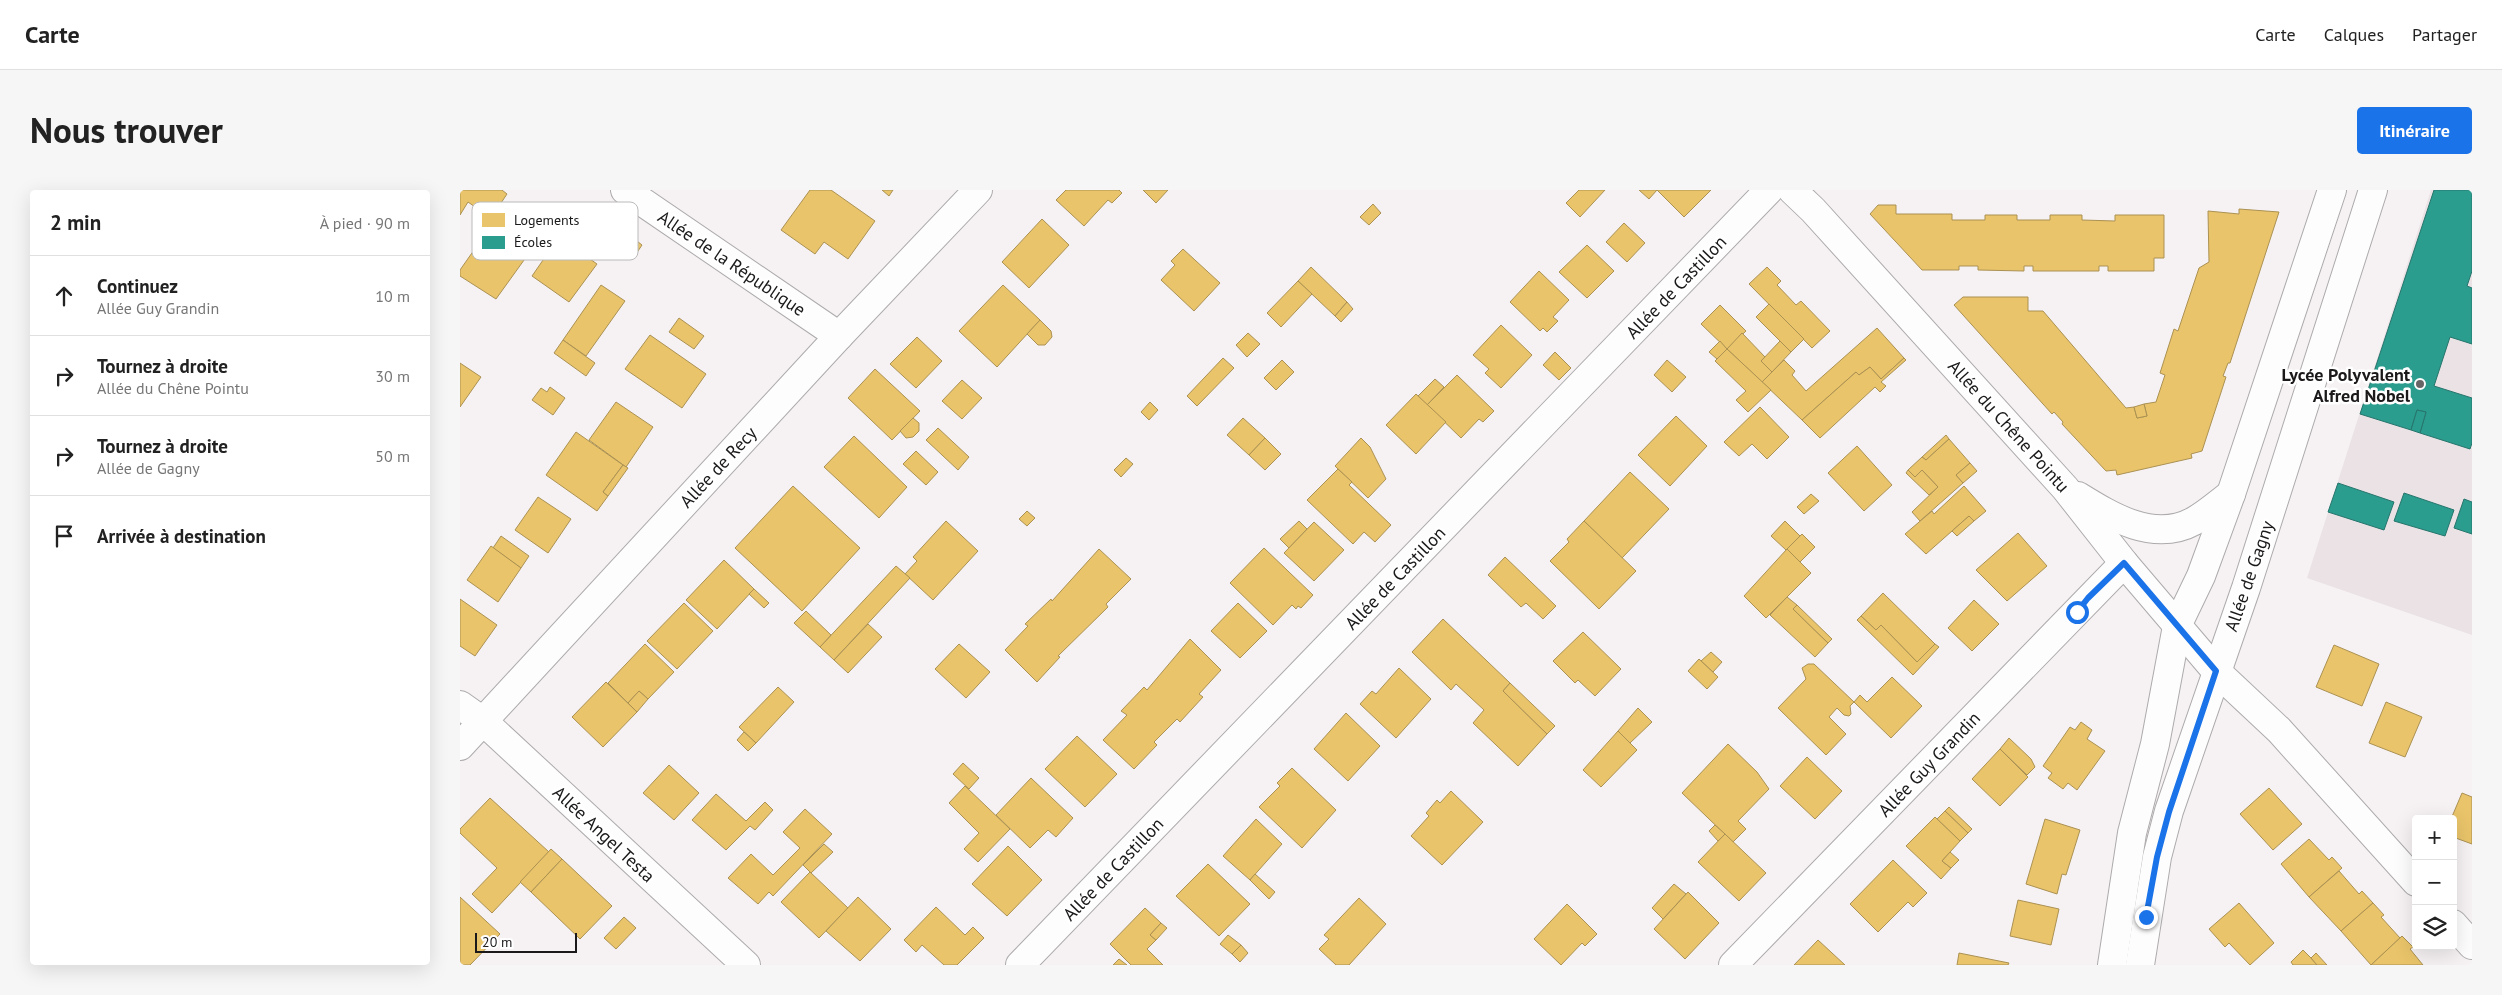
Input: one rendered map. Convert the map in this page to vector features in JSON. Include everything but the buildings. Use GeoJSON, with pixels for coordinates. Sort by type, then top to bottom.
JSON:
{"type":"FeatureCollection","features":[{"type":"Feature","properties":{"kind":"street","name":"Allée de la République"},"geometry":{"type":"LineString","coordinates":[[625,190],[839,336]]}},
{"type":"Feature","properties":{"kind":"street","name":"Allée de Recy"},"geometry":{"type":"LineString","coordinates":[[460,746],[839,336],[978,190]]}},
{"type":"Feature","properties":{"kind":"street","name":"Allée de Castillon"},"geometry":{"type":"LineString","coordinates":[[1020,965],[1769,190]]}},
{"type":"Feature","properties":{"kind":"street","name":"Allée du Chêne Pointu"},"geometry":{"type":"LineString","coordinates":[[1792,190],[2065,488],[2124,563],[2216,671],[2279,730],[2412,878]]}},
{"type":"Feature","properties":{"kind":"street"},"geometry":{"type":"LineString","coordinates":[[2112,965],[2132,833],[2155,744],[2177,626],[2201,576],[2231,494],[2332,190]]}},
{"type":"Feature","properties":{"kind":"street","name":"Allée de Gagny"},"geometry":{"type":"LineString","coordinates":[[2140,965],[2157,857],[2169,812],[2246,588],[2373,190]]}},
{"type":"Feature","properties":{"kind":"street"},"geometry":{"type":"LineString","coordinates":[[2065,488],[2108,515],[2145,529],[2174,528],[2193,522],[2231,494]]}},
{"type":"Feature","properties":{"kind":"street","name":"Allée Guy Grandin"},"geometry":{"type":"LineString","coordinates":[[1733,965],[2124,563]]}},
{"type":"Feature","properties":{"kind":"street","name":"Allée Angel Testa"},"geometry":{"type":"LineString","coordinates":[[460,705],[484,722],[746,965]]}},
{"type":"Feature","properties":{"kind":"street"},"geometry":{"type":"LineString","coordinates":[[2457,928],[2472,945]]}},
{"type":"Feature","properties":{"kind":"shaded area","name":"Lycée Polyvalent Alfred Nobel"},"geometry":{"type":"Polygon","coordinates":[[[2431,190],[2472,190],[2472,635],[2307,578],[2431,190]]]}},
{"type":"Feature","properties":{"kind":"place","name":"Lycée Polyvalent Alfred Nobel"},"geometry":{"type":"Point","coordinates":[2420,384]}},
{"type":"Feature","properties":{"kind":"route"},"geometry":{"type":"LineString","coordinates":[[2077,612],[2088,598],[2124,563],[2216,671],[2191,751],[2169,812],[2157,857],[2146,917]]}}]}
